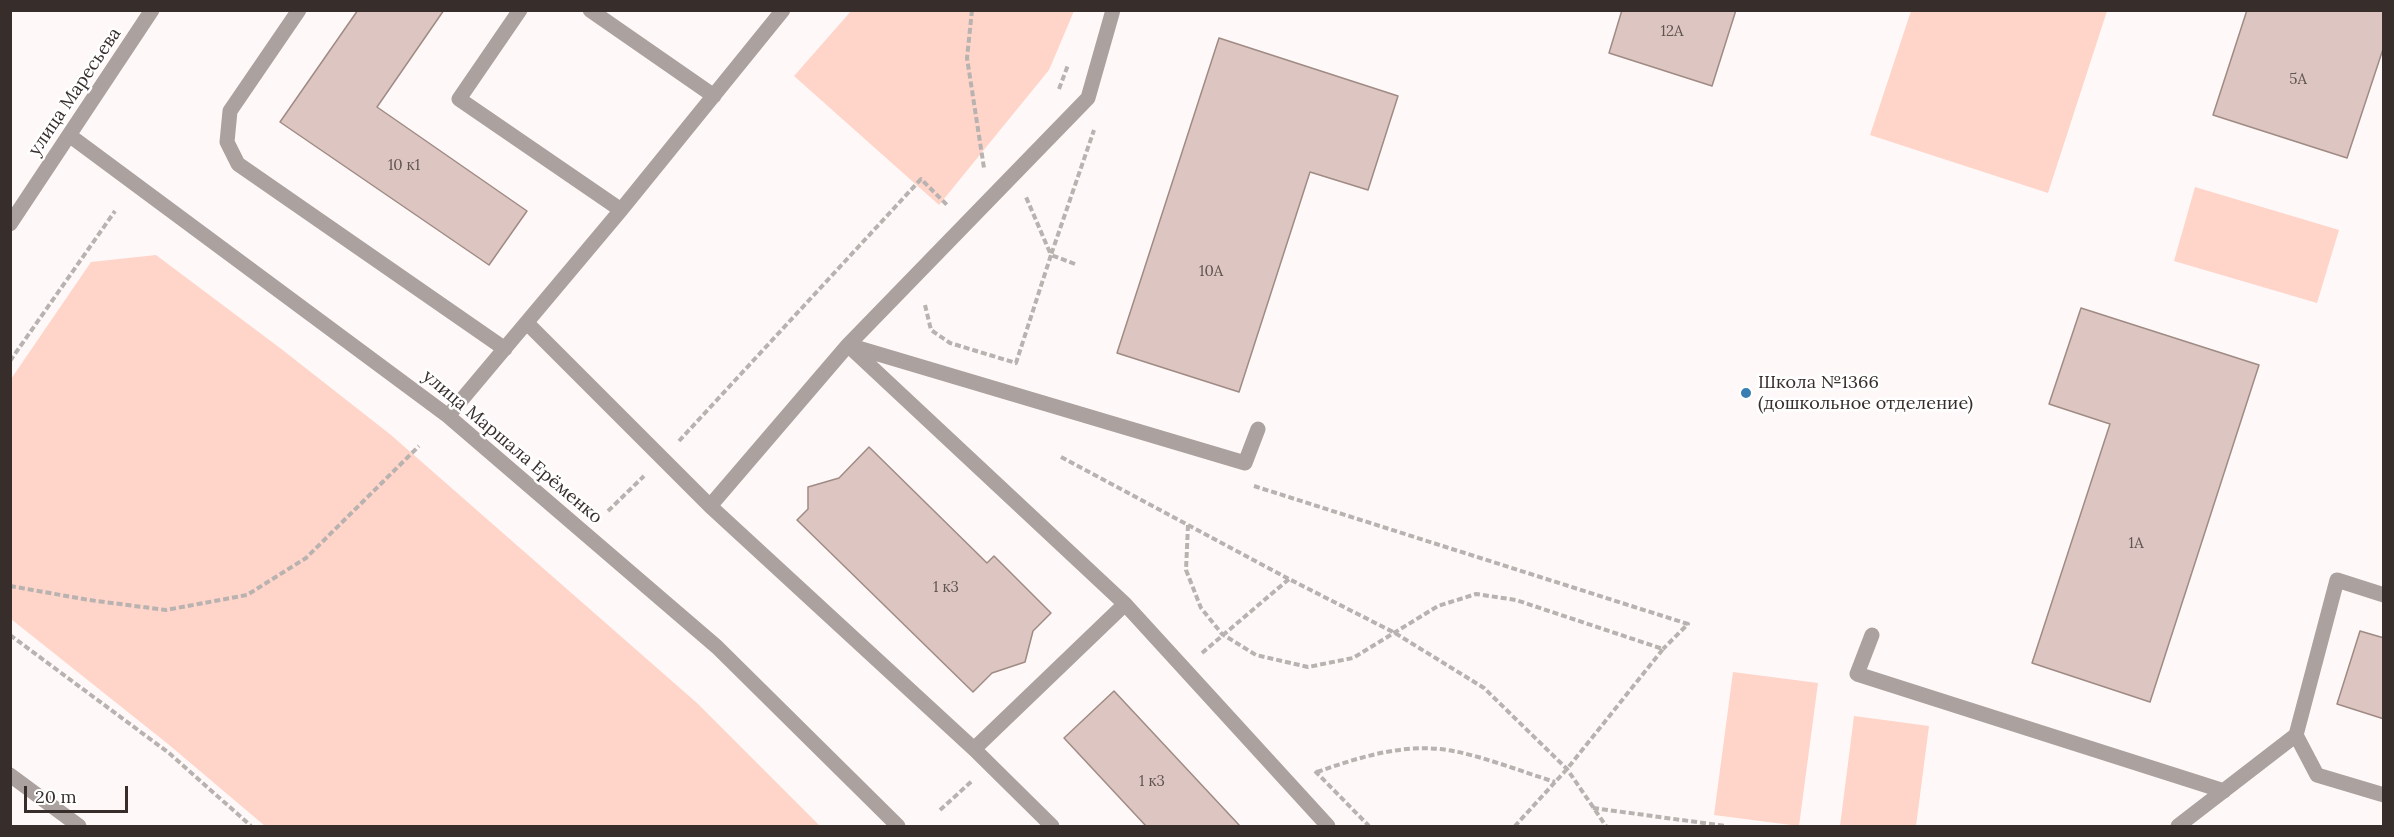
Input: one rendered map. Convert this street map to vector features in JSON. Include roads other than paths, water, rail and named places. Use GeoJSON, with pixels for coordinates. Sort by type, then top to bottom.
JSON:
{"type":"FeatureCollection","features":[{"type":"Feature","properties":{"kind":"street","name":"улица Маресьева"},"geometry":{"type":"LineString","coordinates":[[10,224],[152,10]]}},
{"type":"Feature","properties":{"kind":"street"},"geometry":{"type":"LineString","coordinates":[[299,10],[230,111],[227,142],[238,164],[505,349]]}},
{"type":"Feature","properties":{"kind":"street"},"geometry":{"type":"LineString","coordinates":[[520,10],[459,99],[621,210]]}},
{"type":"Feature","properties":{"kind":"street"},"geometry":{"type":"LineString","coordinates":[[590,10],[714,96]]}},
{"type":"Feature","properties":{"kind":"street"},"geometry":{"type":"LineString","coordinates":[[448,416],[621,210],[783,10]]}},
{"type":"Feature","properties":{"kind":"street"},"geometry":{"type":"LineString","coordinates":[[710,506],[848,345],[1088,98],[1113,10]]}},
{"type":"Feature","properties":{"kind":"street","name":"улица Маршала Ерёменко"},"geometry":{"type":"LineString","coordinates":[[69,135],[448,416],[717,647],[898,826]]}},
{"type":"Feature","properties":{"kind":"street"},"geometry":{"type":"LineString","coordinates":[[527,323],[710,506],[974,748],[1052,826]]}},
{"type":"Feature","properties":{"kind":"street"},"geometry":{"type":"LineString","coordinates":[[848,345],[1245,463],[1258,429]]}},
{"type":"Feature","properties":{"kind":"street"},"geometry":{"type":"LineString","coordinates":[[848,345],[1125,604],[1328,826]]}},
{"type":"Feature","properties":{"kind":"street"},"geometry":{"type":"LineString","coordinates":[[2185,824],[2296,735],[2337,580],[2384,595]]}},
{"type":"Feature","properties":{"kind":"street"},"geometry":{"type":"LineString","coordinates":[[974,748],[1125,604]]}},
{"type":"Feature","properties":{"kind":"street"},"geometry":{"type":"LineString","coordinates":[[1872,634],[1857,674],[2224,791]]}},
{"type":"Feature","properties":{"kind":"street"},"geometry":{"type":"LineString","coordinates":[[2296,735],[2317,775],[2384,795]]}},
{"type":"Feature","properties":{"kind":"street"},"geometry":{"type":"LineString","coordinates":[[10,775],[79,826]]}},
{"type":"Feature","properties":{"kind":"place","name":"Школа №1366 (дошкольное отделение)"},"geometry":{"type":"Point","coordinates":[1746,393]}}]}
